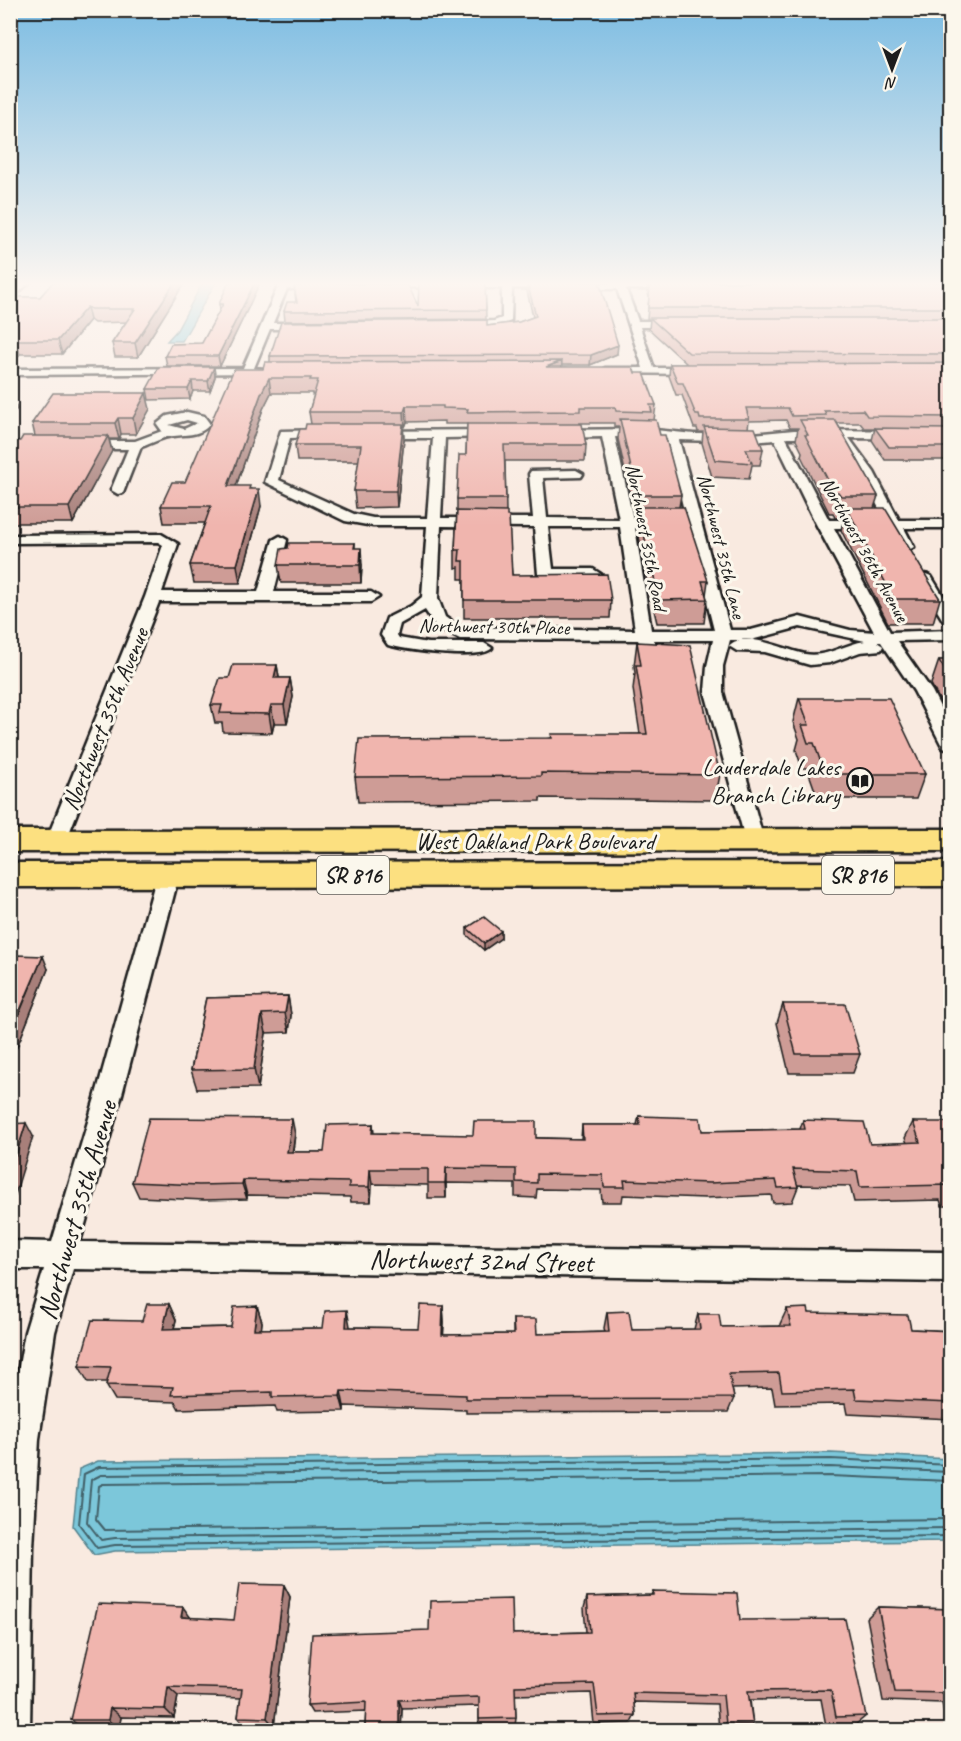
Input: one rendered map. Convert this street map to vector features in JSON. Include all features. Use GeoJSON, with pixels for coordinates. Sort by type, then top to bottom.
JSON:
{"type":"FeatureCollection","features":[{"type":"Feature","properties":{"kind":"main road"},"geometry":{"type":"LineString","coordinates":[[168,875],[252,840]]}},
{"type":"Feature","properties":{"kind":"main road","name":"West Oakland Park Boulevard"},"geometry":{"type":"LineString","coordinates":[[10,841],[821,842],[951,840]]}},
{"type":"Feature","properties":{"kind":"main road"},"geometry":{"type":"LineString","coordinates":[[719,874],[744,863],[752,856],[754,841]]}},
{"type":"Feature","properties":{"kind":"main road"},"geometry":{"type":"LineString","coordinates":[[766,875],[791,857],[821,842]]}},
{"type":"Feature","properties":{"kind":"main road","name":"West Oakland Park Boulevard"},"geometry":{"type":"LineString","coordinates":[[10,875],[951,874]]}},
{"type":"Feature","properties":{"kind":"street"},"geometry":{"type":"LineString","coordinates":[[247,371],[251,363]]}},
{"type":"Feature","properties":{"kind":"street"},"geometry":{"type":"LineString","coordinates":[[647,363],[650,371]]}},
{"type":"Feature","properties":{"kind":"street"},"geometry":{"type":"LineString","coordinates":[[10,372],[271,371]]}},
{"type":"Feature","properties":{"kind":"street"},"geometry":{"type":"LineString","coordinates":[[591,371],[708,371]]}},
{"type":"Feature","properties":{"kind":"street"},"geometry":{"type":"LineString","coordinates":[[68,445],[136,445],[172,432]]}},
{"type":"Feature","properties":{"kind":"street"},"geometry":{"type":"LineString","coordinates":[[506,434],[285,434],[272,482],[350,519],[373,522],[695,523]]}},
{"type":"Feature","properties":{"kind":"street"},"geometry":{"type":"LineString","coordinates":[[430,598],[439,434]]}},
{"type":"Feature","properties":{"kind":"street"},"geometry":{"type":"LineString","coordinates":[[540,434],[753,438],[951,435]]}},
{"type":"Feature","properties":{"kind":"street","name":"Northwest 35th Road"},"geometry":{"type":"LineString","coordinates":[[608,434],[627,524],[647,641]]}},
{"type":"Feature","properties":{"kind":"street","name":"Northwest 36th Avenue"},"geometry":{"type":"LineString","coordinates":[[841,435],[867,472],[951,620]]}},
{"type":"Feature","properties":{"kind":"street","name":"Northwest 35th Lane"},"geometry":{"type":"LineString","coordinates":[[672,436],[695,523],[721,641],[715,666],[714,692],[754,841]]}},
{"type":"Feature","properties":{"kind":"street","name":"Northwest 36th Avenue"},"geometry":{"type":"LineString","coordinates":[[779,436],[874,620],[923,691],[951,744]]}},
{"type":"Feature","properties":{"kind":"street"},"geometry":{"type":"LineString","coordinates":[[118,490],[136,445]]}},
{"type":"Feature","properties":{"kind":"street"},"geometry":{"type":"LineString","coordinates":[[576,474],[536,474],[546,574],[593,574]]}},
{"type":"Feature","properties":{"kind":"street"},"geometry":{"type":"LineString","coordinates":[[823,524],[951,524]]}},
{"type":"Feature","properties":{"kind":"street","name":"Northwest 35th Avenue"},"geometry":{"type":"LineString","coordinates":[[10,539],[161,538],[171,544],[153,597],[56,841]]}},
{"type":"Feature","properties":{"kind":"street"},"geometry":{"type":"LineString","coordinates":[[264,596],[280,540]]}},
{"type":"Feature","properties":{"kind":"street","name":"Northwest 35th Avenue"},"geometry":{"type":"LineString","coordinates":[[153,597],[371,597]]}},
{"type":"Feature","properties":{"kind":"street","name":"Northwest 30th Place"},"geometry":{"type":"LineString","coordinates":[[647,641],[460,634],[447,628],[435,616],[430,598],[417,609],[393,621],[389,635],[394,642],[428,648],[721,641],[758,645],[798,658],[814,660],[825,659],[851,647],[951,635]]}},
{"type":"Feature","properties":{"kind":"street","name":"Northwest 30th Place"},"geometry":{"type":"LineString","coordinates":[[721,641],[770,632],[783,624],[799,622],[816,624],[833,631],[857,636],[951,647]]}},
{"type":"Feature","properties":{"kind":"street"},"geometry":{"type":"LineString","coordinates":[[428,648],[446,634],[460,634]]}},
{"type":"Feature","properties":{"kind":"street","name":"Northwest 35th Avenue"},"geometry":{"type":"LineString","coordinates":[[11,1731],[16,1548],[23,1439],[40,1332],[108,1098],[168,875]]}},
{"type":"Feature","properties":{"kind":"street","name":"Northwest 32nd Street"},"geometry":{"type":"LineString","coordinates":[[10,1255],[942,1266],[951,1268]]}},
{"type":"Feature","properties":{"kind":"water"},"geometry":{"type":"Polygon","coordinates":[[[831,1453],[950,1459],[950,1541],[115,1551],[94,1555],[73,1526],[79,1469],[98,1461],[831,1453]]]}},
{"type":"Feature","properties":{"kind":"building"},"geometry":{"type":"Polygon","coordinates":[[[265,363],[556,363],[546,367],[633,367],[635,373],[644,373],[656,405],[650,405],[652,412],[616,411],[615,407],[580,407],[580,411],[467,412],[468,409],[443,408],[443,406],[406,406],[404,412],[309,412],[318,380],[269,378],[261,394],[228,486],[250,486],[249,489],[259,489],[237,565],[190,565],[211,506],[161,506],[172,482],[185,482],[234,369],[263,369],[265,363]]]}},
{"type":"Feature","properties":{"kind":"building"},"geometry":{"type":"Polygon","coordinates":[[[951,363],[951,417],[867,416],[863,410],[824,411],[826,415],[792,416],[788,408],[746,408],[749,419],[700,419],[699,415],[696,415],[683,383],[678,383],[670,364],[951,363]]]}},
{"type":"Feature","properties":{"kind":"building"},"geometry":{"type":"Polygon","coordinates":[[[159,367],[214,367],[208,381],[192,381],[188,389],[147,389],[159,367]]]}},
{"type":"Feature","properties":{"kind":"building"},"geometry":{"type":"Polygon","coordinates":[[[53,393],[146,393],[133,418],[118,418],[115,423],[32,423],[53,393]]]}},
{"type":"Feature","properties":{"kind":"building"},"geometry":{"type":"Polygon","coordinates":[[[620,419],[656,420],[660,435],[665,435],[681,495],[637,495],[620,419]]]}},
{"type":"Feature","properties":{"kind":"building"},"geometry":{"type":"Polygon","coordinates":[[[800,420],[835,420],[878,496],[841,496],[838,492],[834,492],[805,435],[808,435],[800,420]]]}},
{"type":"Feature","properties":{"kind":"building"},"geometry":{"type":"Polygon","coordinates":[[[306,424],[403,424],[396,491],[354,491],[361,445],[295,445],[300,429],[305,429],[306,424]]]}},
{"type":"Feature","properties":{"kind":"building"},"geometry":{"type":"Polygon","coordinates":[[[467,424],[582,424],[586,445],[504,445],[506,499],[457,499],[459,455],[466,455],[467,424]]]}},
{"type":"Feature","properties":{"kind":"building"},"geometry":{"type":"Polygon","coordinates":[[[704,427],[755,428],[763,449],[746,449],[752,463],[715,460],[704,427]]]}},
{"type":"Feature","properties":{"kind":"building"},"geometry":{"type":"Polygon","coordinates":[[[875,428],[951,429],[951,447],[889,447],[875,428]]]}},
{"type":"Feature","properties":{"kind":"building"},"geometry":{"type":"Polygon","coordinates":[[[23,436],[108,436],[69,507],[10,507],[10,441],[20,441],[23,436]]]}},
{"type":"Feature","properties":{"kind":"building"},"geometry":{"type":"Polygon","coordinates":[[[640,507],[684,507],[708,581],[702,581],[707,599],[660,600],[646,545],[640,507]]]}},
{"type":"Feature","properties":{"kind":"building"},"geometry":{"type":"Polygon","coordinates":[[[847,508],[885,508],[940,599],[894,599],[847,508]]]}},
{"type":"Feature","properties":{"kind":"building"},"geometry":{"type":"Polygon","coordinates":[[[457,511],[507,512],[512,575],[607,574],[611,600],[464,600],[464,561],[459,561],[460,550],[455,550],[457,511]]]}},
{"type":"Feature","properties":{"kind":"building"},"geometry":{"type":"Polygon","coordinates":[[[289,543],[355,543],[354,548],[361,548],[360,565],[278,565],[281,549],[288,548],[289,543]]]}},
{"type":"Feature","properties":{"kind":"building"},"geometry":{"type":"Polygon","coordinates":[[[637,642],[690,645],[720,775],[541,773],[541,776],[355,777],[359,739],[552,738],[551,734],[647,734],[636,665],[641,665],[637,642]]]}},
{"type":"Feature","properties":{"kind":"building"},"geometry":{"type":"Polygon","coordinates":[[[939,660],[951,660],[951,681],[939,660]]]}},
{"type":"Feature","properties":{"kind":"building"},"geometry":{"type":"Polygon","coordinates":[[[233,665],[277,665],[274,678],[290,678],[284,705],[271,705],[269,714],[220,713],[222,705],[211,705],[220,678],[229,678],[233,665]]]}},
{"type":"Feature","properties":{"kind":"building"},"geometry":{"type":"Polygon","coordinates":[[[799,698],[889,698],[925,774],[825,774],[814,743],[808,743],[802,725],[809,725],[799,698]]]}},
{"type":"Feature","properties":{"kind":"building"},"geometry":{"type":"Polygon","coordinates":[[[484,917],[501,931],[484,943],[467,928],[484,917]]]}},
{"type":"Feature","properties":{"kind":"building"},"geometry":{"type":"Polygon","coordinates":[[[15,955],[43,956],[10,1034],[10,966],[15,955]]]}},
{"type":"Feature","properties":{"kind":"building"},"geometry":{"type":"Polygon","coordinates":[[[288,996],[285,1013],[262,1014],[254,1069],[191,1070],[206,998],[288,996]]]}},
{"type":"Feature","properties":{"kind":"building"},"geometry":{"type":"Polygon","coordinates":[[[783,1004],[845,1004],[860,1054],[796,1054],[783,1004]]]}},
{"type":"Feature","properties":{"kind":"building"},"geometry":{"type":"Polygon","coordinates":[[[639,1116],[700,1118],[702,1131],[805,1129],[803,1120],[864,1122],[870,1144],[920,1142],[913,1122],[946,1122],[951,1132],[951,1191],[948,1185],[860,1187],[857,1171],[793,1169],[798,1187],[778,1188],[776,1180],[710,1183],[624,1180],[625,1187],[604,1187],[603,1175],[537,1174],[537,1183],[516,1182],[516,1169],[446,1168],[445,1183],[428,1183],[428,1169],[370,1169],[369,1187],[349,1187],[349,1182],[243,1180],[242,1184],[199,1185],[132,1182],[149,1118],[292,1119],[287,1152],[324,1152],[327,1125],[373,1124],[372,1133],[473,1135],[474,1121],[536,1121],[536,1138],[583,1139],[582,1125],[640,1125],[639,1116]]]}},
{"type":"Feature","properties":{"kind":"building"},"geometry":{"type":"Polygon","coordinates":[[[26,1123],[10,1174],[10,1124],[26,1123]]]}},
{"type":"Feature","properties":{"kind":"building"},"geometry":{"type":"Polygon","coordinates":[[[147,1304],[169,1304],[163,1329],[231,1327],[234,1307],[257,1306],[254,1329],[323,1328],[325,1311],[347,1310],[346,1327],[418,1328],[420,1305],[443,1306],[442,1335],[514,1334],[513,1319],[536,1319],[537,1334],[609,1332],[607,1312],[629,1311],[632,1330],[700,1329],[698,1314],[719,1314],[721,1327],[791,1326],[787,1309],[808,1308],[809,1313],[908,1315],[911,1329],[951,1331],[951,1403],[856,1399],[854,1389],[782,1391],[779,1373],[729,1374],[734,1398],[466,1399],[466,1395],[341,1391],[340,1396],[272,1397],[272,1392],[171,1395],[173,1387],[106,1385],[111,1367],[79,1366],[92,1320],[142,1321],[147,1304]]]}},
{"type":"Feature","properties":{"kind":"building"},"geometry":{"type":"Polygon","coordinates":[[[239,1584],[284,1585],[267,1718],[238,1717],[242,1689],[168,1687],[165,1709],[110,1708],[108,1720],[71,1720],[98,1604],[183,1607],[181,1617],[234,1620],[239,1584]]]}},
{"type":"Feature","properties":{"kind":"building"},"geometry":{"type":"Polygon","coordinates":[[[653,1591],[737,1593],[740,1620],[845,1619],[866,1716],[836,1717],[831,1690],[748,1691],[753,1725],[726,1724],[723,1695],[633,1693],[635,1715],[598,1716],[594,1684],[515,1686],[516,1718],[479,1719],[479,1697],[399,1700],[399,1727],[365,1727],[366,1702],[307,1705],[312,1634],[429,1630],[430,1601],[512,1599],[513,1634],[590,1632],[587,1597],[653,1595],[653,1591]]]}},
{"type":"Feature","properties":{"kind":"building"},"geometry":{"type":"Polygon","coordinates":[[[878,1607],[951,1609],[951,1693],[895,1692],[878,1607]]]}},
{"type":"Feature","properties":{"kind":"place","name":"Lauderdale Lakes Branch Library"},"geometry":{"type":"Point","coordinates":[860,781]}}]}
